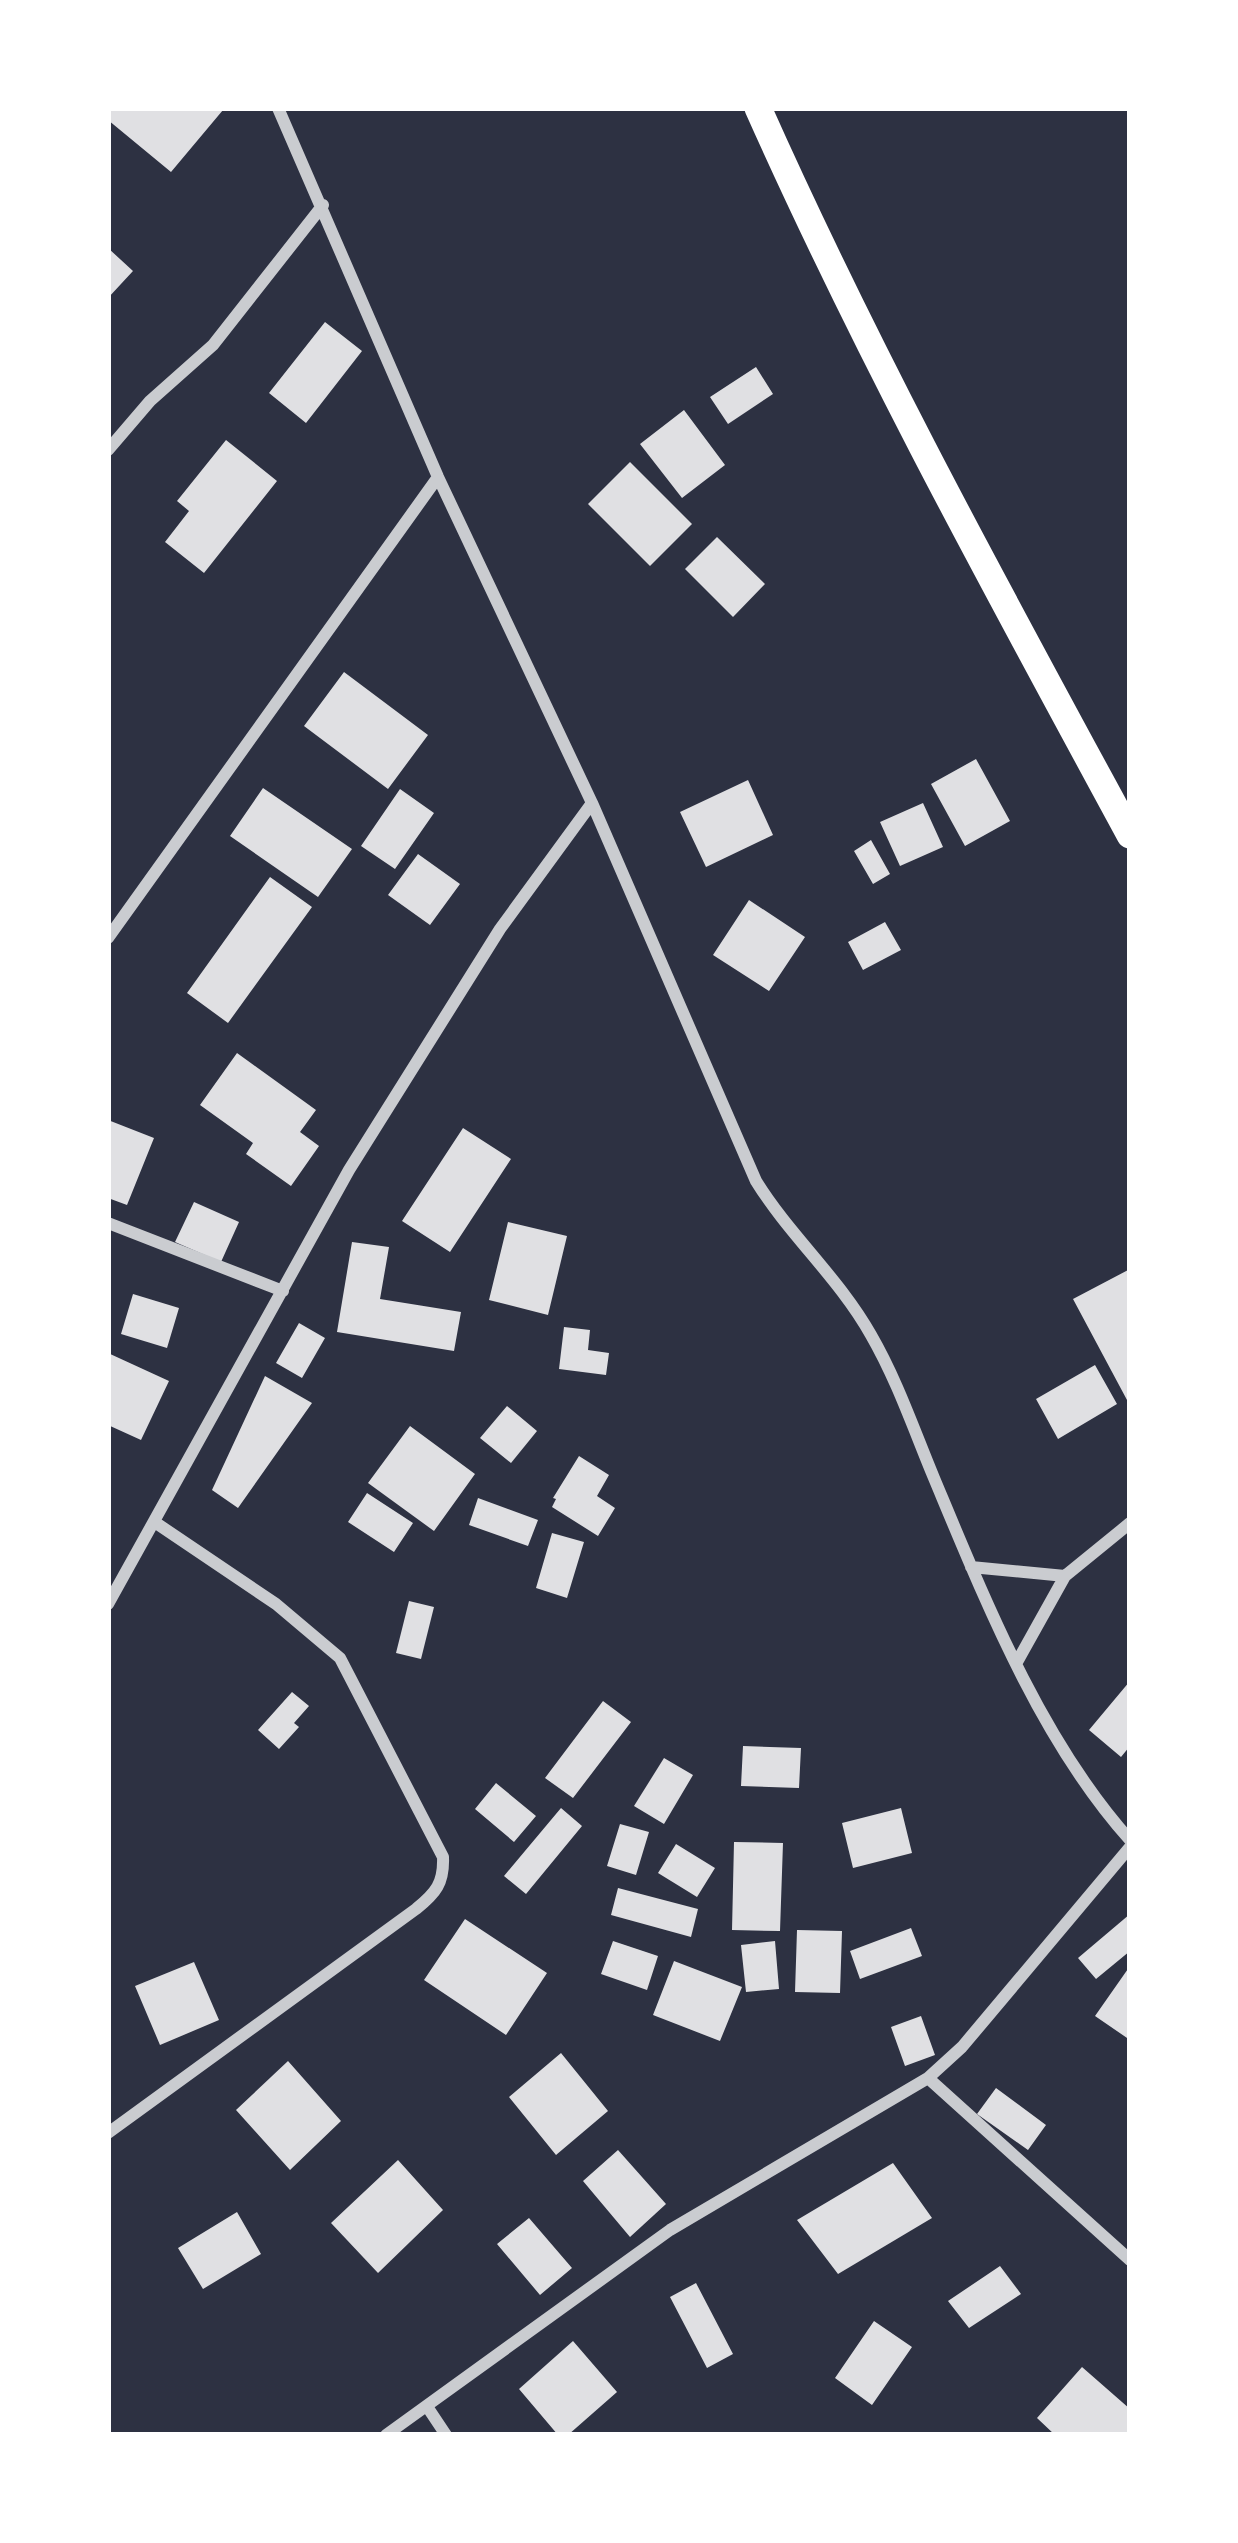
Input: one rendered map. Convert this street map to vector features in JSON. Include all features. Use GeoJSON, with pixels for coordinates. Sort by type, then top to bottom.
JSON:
{"type":"FeatureCollection","features":[{"type":"Feature","properties":{"kind":"main road"},"geometry":{"type":"LineString","coordinates":[[758,108],[819,244],[913,432],[1130,835]]}},
{"type":"Feature","properties":{"kind":"street"},"geometry":{"type":"LineString","coordinates":[[278,108],[438,477],[592,803],[756,1181],[872,1335],[971,1567],[1017,1661],[1085,1787],[1130,1843],[962,2047],[928,2078],[670,2230],[386,2435]]}},
{"type":"Feature","properties":{"kind":"street"},"geometry":{"type":"LineString","coordinates":[[108,450],[150,401],[213,345],[322,205]]}},
{"type":"Feature","properties":{"kind":"street"},"geometry":{"type":"LineString","coordinates":[[108,938],[438,477]]}},
{"type":"Feature","properties":{"kind":"street"},"geometry":{"type":"LineString","coordinates":[[108,1604],[349,1170],[500,929],[592,803]]}},
{"type":"Feature","properties":{"kind":"street"},"geometry":{"type":"LineString","coordinates":[[108,1223],[283,1291]]}},
{"type":"Feature","properties":{"kind":"street"},"geometry":{"type":"LineString","coordinates":[[108,2133],[416,1909],[435,1893],[444,1877],[443,1857],[340,1658],[276,1604],[156,1523]]}},
{"type":"Feature","properties":{"kind":"street"},"geometry":{"type":"LineString","coordinates":[[1017,1661],[1065,1576],[1130,1523]]}},
{"type":"Feature","properties":{"kind":"street"},"geometry":{"type":"LineString","coordinates":[[971,1567],[1065,1576]]}},
{"type":"Feature","properties":{"kind":"street"},"geometry":{"type":"LineString","coordinates":[[928,2078],[1130,2260]]}},
{"type":"Feature","properties":{"kind":"street"},"geometry":{"type":"LineString","coordinates":[[428,2408],[446,2435]]}},
{"type":"Feature","properties":{"kind":"building"},"geometry":{"type":"Polygon","coordinates":[[[108,108],[223,110],[171,172],[108,120],[108,108]]]}},
{"type":"Feature","properties":{"kind":"building"},"geometry":{"type":"Polygon","coordinates":[[[108,248],[133,271],[108,298],[108,248]]]}},
{"type":"Feature","properties":{"kind":"building"},"geometry":{"type":"Polygon","coordinates":[[[325,322],[362,351],[306,423],[269,393],[325,322]]]}},
{"type":"Feature","properties":{"kind":"building"},"geometry":{"type":"Polygon","coordinates":[[[756,367],[773,394],[728,424],[710,397],[756,367]]]}},
{"type":"Feature","properties":{"kind":"building"},"geometry":{"type":"Polygon","coordinates":[[[684,410],[725,465],[682,498],[640,444],[684,410]]]}},
{"type":"Feature","properties":{"kind":"building"},"geometry":{"type":"Polygon","coordinates":[[[226,440],[277,481],[204,573],[165,542],[189,511],[177,501],[226,440]]]}},
{"type":"Feature","properties":{"kind":"building"},"geometry":{"type":"Polygon","coordinates":[[[630,462],[692,524],[650,566],[588,504],[630,462]]]}},
{"type":"Feature","properties":{"kind":"building"},"geometry":{"type":"Polygon","coordinates":[[[717,537],[765,584],[733,617],[685,569],[717,537]]]}},
{"type":"Feature","properties":{"kind":"building"},"geometry":{"type":"Polygon","coordinates":[[[344,672],[428,735],[388,789],[304,726],[344,672]]]}},
{"type":"Feature","properties":{"kind":"building"},"geometry":{"type":"Polygon","coordinates":[[[976,759],[1010,821],[965,846],[931,784],[976,759]]]}},
{"type":"Feature","properties":{"kind":"building"},"geometry":{"type":"Polygon","coordinates":[[[748,780],[773,835],[706,867],[680,812],[748,780]]]}},
{"type":"Feature","properties":{"kind":"building"},"geometry":{"type":"Polygon","coordinates":[[[263,788],[352,849],[318,897],[230,836],[263,788]]]}},
{"type":"Feature","properties":{"kind":"building"},"geometry":{"type":"Polygon","coordinates":[[[400,789],[434,813],[395,869],[361,846],[400,789]]]}},
{"type":"Feature","properties":{"kind":"building"},"geometry":{"type":"Polygon","coordinates":[[[923,803],[943,847],[900,866],[880,822],[923,803]]]}},
{"type":"Feature","properties":{"kind":"building"},"geometry":{"type":"Polygon","coordinates":[[[871,840],[890,874],[873,884],[854,851],[871,840]]]}},
{"type":"Feature","properties":{"kind":"building"},"geometry":{"type":"Polygon","coordinates":[[[418,854],[460,884],[430,925],[388,895],[418,854]]]}},
{"type":"Feature","properties":{"kind":"building"},"geometry":{"type":"Polygon","coordinates":[[[270,877],[312,907],[228,1023],[187,993],[270,877]]]}},
{"type":"Feature","properties":{"kind":"building"},"geometry":{"type":"Polygon","coordinates":[[[749,900],[805,937],[769,991],[713,955],[749,900]]]}},
{"type":"Feature","properties":{"kind":"building"},"geometry":{"type":"Polygon","coordinates":[[[885,922],[901,950],[863,970],[848,942],[885,922]]]}},
{"type":"Feature","properties":{"kind":"building"},"geometry":{"type":"Polygon","coordinates":[[[237,1053],[316,1110],[300,1132],[319,1146],[291,1186],[246,1154],[253,1143],[200,1105],[237,1053]]]}},
{"type":"Feature","properties":{"kind":"building"},"geometry":{"type":"Polygon","coordinates":[[[108,1120],[154,1138],[127,1205],[108,1198],[108,1120]]]}},
{"type":"Feature","properties":{"kind":"building"},"geometry":{"type":"Polygon","coordinates":[[[463,1128],[511,1159],[450,1252],[402,1221],[463,1128]]]}},
{"type":"Feature","properties":{"kind":"building"},"geometry":{"type":"Polygon","coordinates":[[[194,1202],[239,1222],[221,1262],[175,1242],[194,1202]]]}},
{"type":"Feature","properties":{"kind":"building"},"geometry":{"type":"Polygon","coordinates":[[[508,1222],[567,1236],[548,1315],[489,1300],[508,1222]]]}},
{"type":"Feature","properties":{"kind":"building"},"geometry":{"type":"Polygon","coordinates":[[[352,1242],[389,1247],[380,1299],[461,1312],[454,1351],[337,1332],[352,1242]]]}},
{"type":"Feature","properties":{"kind":"building"},"geometry":{"type":"Polygon","coordinates":[[[1130,1269],[1130,1398],[1127,1400],[1073,1299],[1130,1269]]]}},
{"type":"Feature","properties":{"kind":"building"},"geometry":{"type":"Polygon","coordinates":[[[133,1294],[179,1308],[167,1348],[121,1334],[133,1294]]]}},
{"type":"Feature","properties":{"kind":"building"},"geometry":{"type":"Polygon","coordinates":[[[299,1323],[325,1338],[302,1378],[276,1363],[299,1323]]]}},
{"type":"Feature","properties":{"kind":"building"},"geometry":{"type":"Polygon","coordinates":[[[564,1327],[590,1330],[588,1350],[609,1353],[606,1375],[559,1369],[564,1327]]]}},
{"type":"Feature","properties":{"kind":"building"},"geometry":{"type":"Polygon","coordinates":[[[108,1353],[169,1381],[141,1440],[108,1425],[108,1353]]]}},
{"type":"Feature","properties":{"kind":"building"},"geometry":{"type":"Polygon","coordinates":[[[1095,1365],[1117,1404],[1058,1439],[1036,1399],[1095,1365]]]}},
{"type":"Feature","properties":{"kind":"building"},"geometry":{"type":"Polygon","coordinates":[[[265,1376],[312,1403],[238,1508],[212,1490],[265,1376]]]}},
{"type":"Feature","properties":{"kind":"building"},"geometry":{"type":"Polygon","coordinates":[[[507,1406],[537,1431],[511,1463],[480,1438],[507,1406]]]}},
{"type":"Feature","properties":{"kind":"building"},"geometry":{"type":"Polygon","coordinates":[[[410,1426],[475,1474],[434,1531],[368,1483],[410,1426]]]}},
{"type":"Feature","properties":{"kind":"building"},"geometry":{"type":"Polygon","coordinates":[[[579,1456],[609,1475],[597,1496],[615,1508],[598,1536],[552,1507],[579,1456]]]}},
{"type":"Feature","properties":{"kind":"building"},"geometry":{"type":"Polygon","coordinates":[[[367,1493],[413,1523],[394,1552],[348,1522],[367,1493]]]}},
{"type":"Feature","properties":{"kind":"building"},"geometry":{"type":"Polygon","coordinates":[[[478,1498],[538,1520],[528,1546],[469,1525],[478,1498]]]}},
{"type":"Feature","properties":{"kind":"building"},"geometry":{"type":"Polygon","coordinates":[[[552,1533],[584,1542],[567,1598],[536,1588],[552,1533]]]}},
{"type":"Feature","properties":{"kind":"building"},"geometry":{"type":"Polygon","coordinates":[[[409,1601],[434,1607],[421,1659],[396,1653],[409,1601]]]}},
{"type":"Feature","properties":{"kind":"building"},"geometry":{"type":"Polygon","coordinates":[[[1130,1681],[1130,1746],[1121,1757],[1089,1730],[1130,1681]]]}},
{"type":"Feature","properties":{"kind":"building"},"geometry":{"type":"Polygon","coordinates":[[[292,1692],[309,1706],[294,1723],[299,1727],[279,1749],[258,1730],[292,1692]]]}},
{"type":"Feature","properties":{"kind":"building"},"geometry":{"type":"Polygon","coordinates":[[[603,1701],[631,1722],[573,1798],[545,1778],[603,1701]]]}},
{"type":"Feature","properties":{"kind":"building"},"geometry":{"type":"Polygon","coordinates":[[[743,1746],[801,1748],[799,1788],[741,1786],[743,1746]]]}},
{"type":"Feature","properties":{"kind":"building"},"geometry":{"type":"Polygon","coordinates":[[[664,1758],[693,1775],[664,1824],[634,1806],[664,1758]]]}},
{"type":"Feature","properties":{"kind":"building"},"geometry":{"type":"Polygon","coordinates":[[[496,1783],[536,1816],[514,1842],[475,1809],[496,1783]]]}},
{"type":"Feature","properties":{"kind":"building"},"geometry":{"type":"Polygon","coordinates":[[[561,1808],[582,1826],[526,1894],[504,1876],[561,1808]]]}},
{"type":"Feature","properties":{"kind":"building"},"geometry":{"type":"Polygon","coordinates":[[[901,1808],[912,1853],[853,1868],[842,1823],[901,1808]]]}},
{"type":"Feature","properties":{"kind":"building"},"geometry":{"type":"Polygon","coordinates":[[[620,1824],[649,1832],[636,1875],[607,1866],[620,1824]]]}},
{"type":"Feature","properties":{"kind":"building"},"geometry":{"type":"Polygon","coordinates":[[[734,1842],[783,1843],[780,1931],[732,1930],[734,1842]]]}},
{"type":"Feature","properties":{"kind":"building"},"geometry":{"type":"Polygon","coordinates":[[[676,1844],[715,1868],[697,1897],[658,1873],[676,1844]]]}},
{"type":"Feature","properties":{"kind":"building"},"geometry":{"type":"Polygon","coordinates":[[[618,1888],[698,1909],[691,1937],[611,1915],[618,1888]]]}},
{"type":"Feature","properties":{"kind":"building"},"geometry":{"type":"Polygon","coordinates":[[[1130,1914],[1130,1951],[1096,1979],[1078,1958],[1130,1914]]]}},
{"type":"Feature","properties":{"kind":"building"},"geometry":{"type":"Polygon","coordinates":[[[465,1919],[547,1973],[506,2035],[424,1980],[465,1919]]]}},
{"type":"Feature","properties":{"kind":"building"},"geometry":{"type":"Polygon","coordinates":[[[911,1928],[922,1956],[860,1979],[850,1951],[911,1928]]]}},
{"type":"Feature","properties":{"kind":"building"},"geometry":{"type":"Polygon","coordinates":[[[797,1930],[842,1931],[840,1993],[795,1992],[797,1930]]]}},
{"type":"Feature","properties":{"kind":"building"},"geometry":{"type":"Polygon","coordinates":[[[613,1941],[658,1956],[647,1990],[601,1974],[613,1941]]]}},
{"type":"Feature","properties":{"kind":"building"},"geometry":{"type":"Polygon","coordinates":[[[775,1941],[779,1989],[746,1992],[741,1945],[775,1941]]]}},
{"type":"Feature","properties":{"kind":"building"},"geometry":{"type":"Polygon","coordinates":[[[674,1961],[742,1987],[720,2041],[653,2015],[674,1961]]]}},
{"type":"Feature","properties":{"kind":"building"},"geometry":{"type":"Polygon","coordinates":[[[194,1962],[219,2020],[160,2045],[135,1986],[194,1962]]]}},
{"type":"Feature","properties":{"kind":"building"},"geometry":{"type":"Polygon","coordinates":[[[1130,1966],[1130,2040],[1095,2016],[1130,1966]]]}},
{"type":"Feature","properties":{"kind":"building"},"geometry":{"type":"Polygon","coordinates":[[[921,2016],[935,2055],[905,2066],[891,2027],[921,2016]]]}},
{"type":"Feature","properties":{"kind":"building"},"geometry":{"type":"Polygon","coordinates":[[[561,2053],[608,2111],[556,2155],[509,2097],[561,2053]]]}},
{"type":"Feature","properties":{"kind":"building"},"geometry":{"type":"Polygon","coordinates":[[[288,2061],[341,2121],[290,2170],[236,2110],[288,2061]]]}},
{"type":"Feature","properties":{"kind":"building"},"geometry":{"type":"Polygon","coordinates":[[[996,2088],[1046,2125],[1028,2150],[977,2114],[996,2088]]]}},
{"type":"Feature","properties":{"kind":"building"},"geometry":{"type":"Polygon","coordinates":[[[618,2150],[666,2204],[630,2237],[583,2181],[618,2150]]]}},
{"type":"Feature","properties":{"kind":"building"},"geometry":{"type":"Polygon","coordinates":[[[398,2160],[443,2210],[378,2273],[331,2223],[398,2160]]]}},
{"type":"Feature","properties":{"kind":"building"},"geometry":{"type":"Polygon","coordinates":[[[893,2163],[932,2218],[838,2274],[797,2220],[893,2163]]]}},
{"type":"Feature","properties":{"kind":"building"},"geometry":{"type":"Polygon","coordinates":[[[237,2212],[261,2254],[203,2289],[178,2248],[237,2212]]]}},
{"type":"Feature","properties":{"kind":"building"},"geometry":{"type":"Polygon","coordinates":[[[529,2218],[572,2268],[540,2295],[497,2244],[529,2218]]]}},
{"type":"Feature","properties":{"kind":"building"},"geometry":{"type":"Polygon","coordinates":[[[1000,2266],[1021,2294],[969,2328],[948,2301],[1000,2266]]]}},
{"type":"Feature","properties":{"kind":"building"},"geometry":{"type":"Polygon","coordinates":[[[696,2283],[733,2354],[707,2368],[670,2297],[696,2283]]]}},
{"type":"Feature","properties":{"kind":"building"},"geometry":{"type":"Polygon","coordinates":[[[874,2321],[912,2347],[872,2405],[835,2378],[874,2321]]]}},
{"type":"Feature","properties":{"kind":"building"},"geometry":{"type":"Polygon","coordinates":[[[573,2341],[617,2392],[568,2435],[558,2435],[519,2389],[573,2341]]]}},
{"type":"Feature","properties":{"kind":"building"},"geometry":{"type":"Polygon","coordinates":[[[1082,2367],[1130,2409],[1130,2435],[1055,2435],[1037,2418],[1082,2367]]]}}]}
